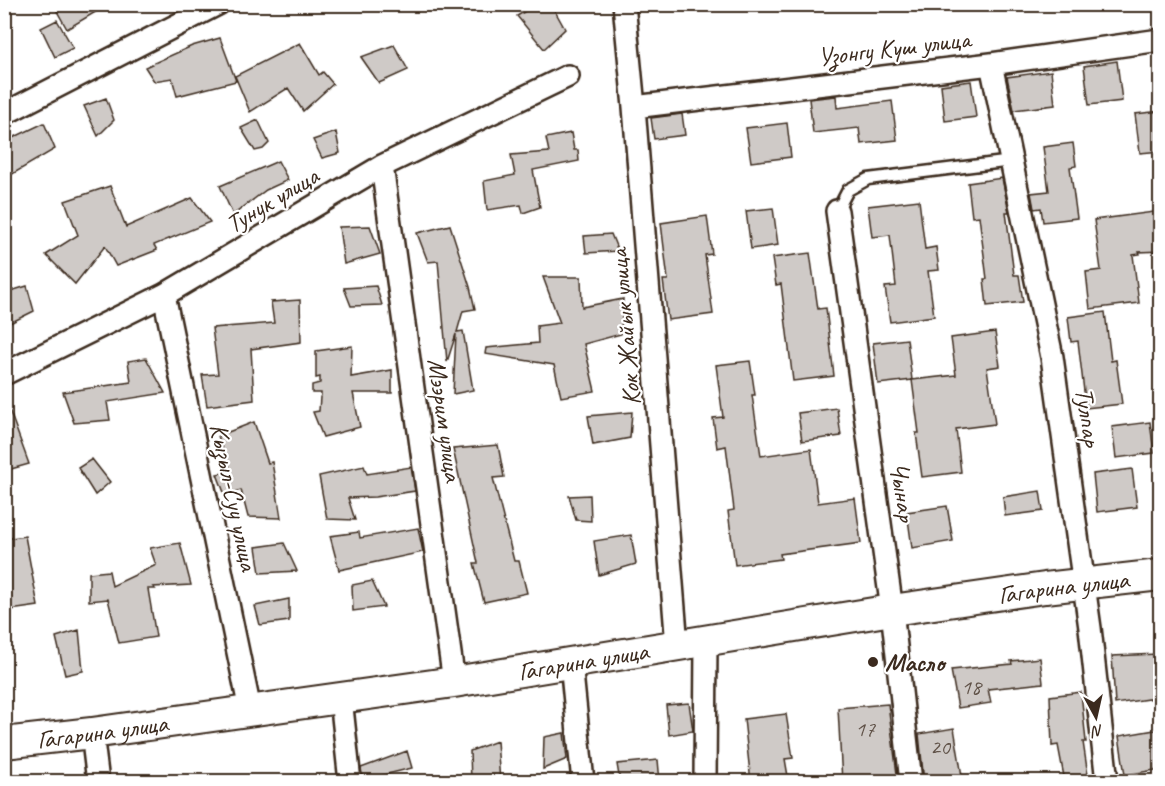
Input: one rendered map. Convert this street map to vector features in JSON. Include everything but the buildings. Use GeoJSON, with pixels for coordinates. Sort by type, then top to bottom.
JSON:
{"type":"FeatureCollection","features":[{"type":"Feature","properties":{"kind":"main road","name":"Гагарина улица"},"geometry":{"type":"LineString","coordinates":[[4,743],[92,733],[454,682],[892,609],[1161,575]]}},
{"type":"Feature","properties":{"kind":"street"},"geometry":{"type":"LineString","coordinates":[[4,114],[218,4]]}},
{"type":"Feature","properties":{"kind":"street","name":"Кок Жайык улица"},"geometry":{"type":"LineString","coordinates":[[624,4],[705,782]]}},
{"type":"Feature","properties":{"kind":"street","name":"Узонгу Куш улица"},"geometry":{"type":"LineString","coordinates":[[634,107],[991,64],[1161,40]]}},
{"type":"Feature","properties":{"kind":"street","name":"Тулпар"},"geometry":{"type":"LineString","coordinates":[[991,64],[1052,357],[1084,584],[1107,782]]}},
{"type":"Feature","properties":{"kind":"street","name":"Тунук улица"},"geometry":{"type":"LineString","coordinates":[[4,374],[164,295],[382,166],[568,76]]}},
{"type":"Feature","properties":{"kind":"street","name":"Мээрим улица"},"geometry":{"type":"LineString","coordinates":[[382,166],[454,682]]}},
{"type":"Feature","properties":{"kind":"street","name":"Чынар"},"geometry":{"type":"LineString","coordinates":[[837,211],[892,609],[911,782]]}},
{"type":"Feature","properties":{"kind":"street","name":"Кызыл-Суу улица"},"geometry":{"type":"LineString","coordinates":[[164,295],[250,710]]}},
{"type":"Feature","properties":{"kind":"street"},"geometry":{"type":"LineString","coordinates":[[571,663],[583,782]]}},
{"type":"Feature","properties":{"kind":"street"},"geometry":{"type":"LineString","coordinates":[[341,698],[350,782]]}},
{"type":"Feature","properties":{"kind":"street"},"geometry":{"type":"LineString","coordinates":[[92,733],[98,782]]}},
{"type":"Feature","properties":{"kind":"lane"},"geometry":{"type":"LineString","coordinates":[[837,211],[848,190],[868,179],[1012,161]]}},
{"type":"Feature","properties":{"kind":"place","name":"Масло"},"geometry":{"type":"Point","coordinates":[873,662]}}]}
